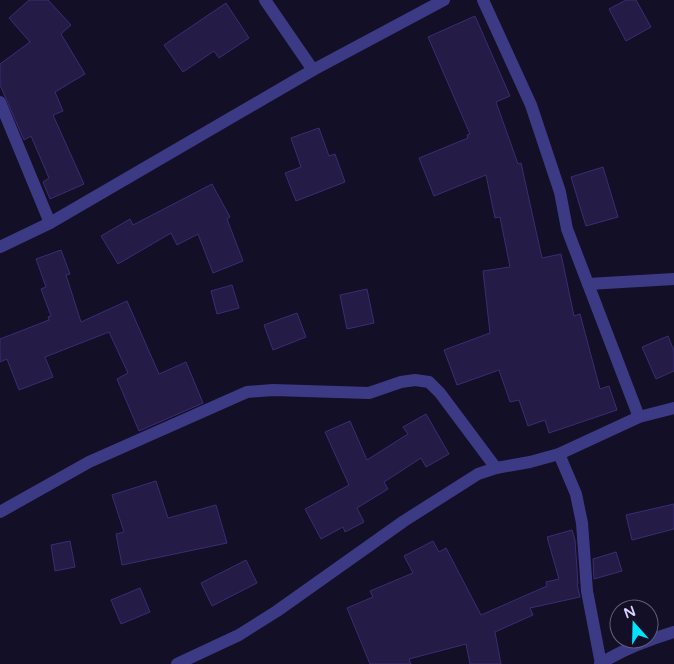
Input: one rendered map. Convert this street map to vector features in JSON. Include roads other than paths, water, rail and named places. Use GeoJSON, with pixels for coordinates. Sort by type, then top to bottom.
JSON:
{"type":"FeatureCollection","features":[{"type":"Feature","properties":{"kind":"street"},"geometry":{"type":"LineString","coordinates":[[265,0],[313,70]]}},
{"type":"Feature","properties":{"kind":"street"},"geometry":{"type":"LineString","coordinates":[[0,247],[50,223],[313,70],[444,0]]}},
{"type":"Feature","properties":{"kind":"street"},"geometry":{"type":"LineString","coordinates":[[483,0],[531,105],[560,192],[567,229],[639,417]]}},
{"type":"Feature","properties":{"kind":"street"},"geometry":{"type":"LineString","coordinates":[[0,102],[50,223]]}},
{"type":"Feature","properties":{"kind":"street"},"geometry":{"type":"LineString","coordinates":[[588,284],[674,279]]}},
{"type":"Feature","properties":{"kind":"street"},"geometry":{"type":"LineString","coordinates":[[0,512],[89,462],[247,392],[273,390],[369,394],[401,382],[415,380],[430,382],[496,468]]}},
{"type":"Feature","properties":{"kind":"street"},"geometry":{"type":"LineString","coordinates":[[177,664],[246,630],[277,611],[404,521],[478,474],[496,468],[530,462],[559,454],[639,417],[674,408]]}},
{"type":"Feature","properties":{"kind":"street"},"geometry":{"type":"LineString","coordinates":[[559,454],[576,494],[582,523],[586,582],[600,664],[618,652],[674,632]]}}]}
